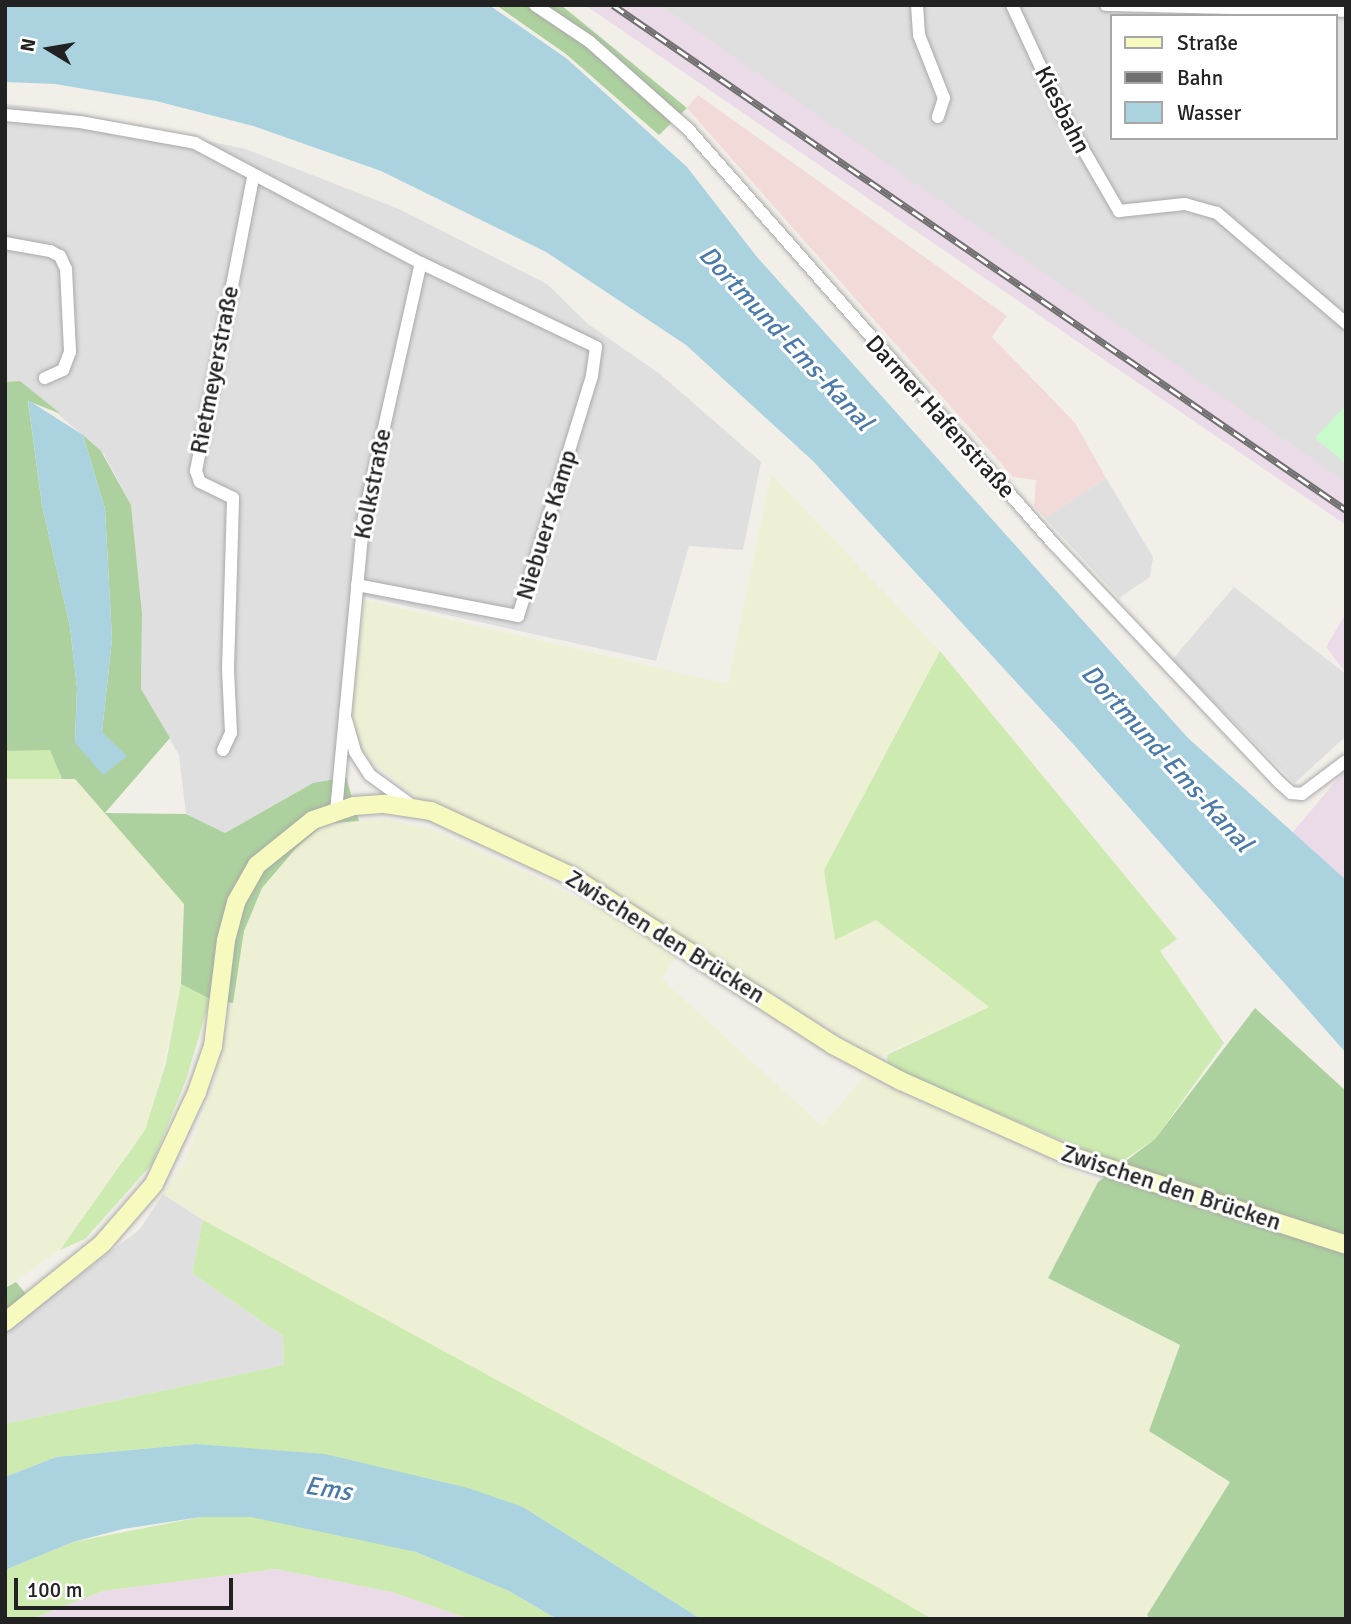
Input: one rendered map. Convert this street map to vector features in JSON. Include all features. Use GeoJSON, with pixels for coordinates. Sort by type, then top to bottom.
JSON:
{"type":"FeatureCollection","features":[{"type":"Feature","properties":{"kind":"street","name":"Darmer Hafenstraße"},"geometry":{"type":"LineString","coordinates":[[535,5],[590,42],[688,129],[1053,543],[1280,783],[1291,793],[1302,794],[1346,761]]}},
{"type":"Feature","properties":{"kind":"street"},"geometry":{"type":"LineString","coordinates":[[918,5],[919,36],[944,98],[938,117]]}},
{"type":"Feature","properties":{"kind":"street","name":"Kiesbahn"},"geometry":{"type":"LineString","coordinates":[[1012,5],[1061,111],[1119,211],[1185,204],[1217,213],[1346,323]]}},
{"type":"Feature","properties":{"kind":"street"},"geometry":{"type":"LineString","coordinates":[[1106,5],[1346,11]]}},
{"type":"Feature","properties":{"kind":"street"},"geometry":{"type":"LineString","coordinates":[[5,115],[80,122],[195,143],[253,177],[421,263]]}},
{"type":"Feature","properties":{"kind":"street","name":"Rietmeyerstraße"},"geometry":{"type":"LineString","coordinates":[[223,750],[231,733],[228,669],[233,498],[205,486],[196,471],[253,177]]}},
{"type":"Feature","properties":{"kind":"street"},"geometry":{"type":"LineString","coordinates":[[5,243],[50,251],[60,256],[66,269],[70,352],[63,370],[45,378]]}},
{"type":"Feature","properties":{"kind":"street","name":"Niebuers Kamp"},"geometry":{"type":"LineString","coordinates":[[357,585],[518,616],[598,356],[589,341],[421,263]]}},
{"type":"Feature","properties":{"kind":"street","name":"Kolkstraße"},"geometry":{"type":"LineString","coordinates":[[335,811],[343,709],[365,517],[421,263]]}},
{"type":"Feature","properties":{"kind":"street","name":"Kolkstraße"},"geometry":{"type":"LineString","coordinates":[[343,709],[355,752],[370,775],[415,807]]}},
{"type":"Feature","properties":{"kind":"street","name":"Zwischen den Brücken"},"geometry":{"type":"LineString","coordinates":[[5,1322],[102,1244],[153,1184],[197,1093],[213,1046],[226,940],[236,902],[257,865],[294,834],[335,811],[385,804],[415,807],[572,876],[833,1045],[901,1081],[1065,1154],[1346,1245]]}},
{"type":"Feature","properties":{"kind":"shaded area"},"geometry":{"type":"Polygon","coordinates":[[[585,5],[659,5],[1346,483],[1346,525],[585,5]]]}},
{"type":"Feature","properties":{"kind":"shaded area"},"geometry":{"type":"Polygon","coordinates":[[[659,5],[1346,5],[1346,483],[979,230],[659,5]]]}},
{"type":"Feature","properties":{"kind":"shaded area"},"geometry":{"type":"Polygon","coordinates":[[[698,95],[1007,316],[992,337],[1075,423],[1106,478],[1045,518],[1034,506],[1036,480],[1013,477],[687,108],[698,95]]]}},
{"type":"Feature","properties":{"kind":"shaded area"},"geometry":{"type":"Polygon","coordinates":[[[5,104],[49,108],[246,149],[399,209],[547,284],[588,324],[660,374],[761,462],[743,550],[689,546],[656,661],[361,596],[346,777],[313,783],[225,833],[186,814],[179,755],[141,689],[142,613],[131,505],[104,454],[20,381],[5,382],[5,104]]]}},
{"type":"Feature","properties":{"kind":"shaded area"},"geometry":{"type":"Polygon","coordinates":[[[1106,478],[1153,557],[1150,577],[1119,598],[1045,518],[1106,478]]]}},
{"type":"Feature","properties":{"kind":"shaded area"},"geometry":{"type":"Polygon","coordinates":[[[1234,587],[1346,674],[1346,736],[1295,783],[1172,660],[1234,587]]]}},
{"type":"Feature","properties":{"kind":"shaded area"},"geometry":{"type":"Polygon","coordinates":[[[1346,613],[1346,673],[1326,647],[1346,613]]]}},
{"type":"Feature","properties":{"kind":"shaded area"},"geometry":{"type":"Polygon","coordinates":[[[1346,769],[1346,880],[1292,833],[1346,769]]]}},
{"type":"Feature","properties":{"kind":"shaded area"},"geometry":{"type":"Polygon","coordinates":[[[163,1194],[203,1220],[192,1273],[283,1336],[284,1365],[5,1424],[5,1332],[140,1229],[163,1194]]]}},
{"type":"Feature","properties":{"kind":"shaded area"},"geometry":{"type":"Polygon","coordinates":[[[275,1569],[392,1592],[469,1619],[31,1619],[103,1591],[275,1569]]]}},
{"type":"Feature","properties":{"kind":"green space"},"geometry":{"type":"Polygon","coordinates":[[[496,5],[561,5],[687,108],[659,135],[566,54],[496,5]]]}},
{"type":"Feature","properties":{"kind":"green space"},"geometry":{"type":"Polygon","coordinates":[[[20,381],[61,414],[28,401],[42,505],[70,627],[77,688],[75,742],[102,732],[112,639],[105,509],[83,435],[101,451],[131,505],[142,613],[141,689],[170,738],[105,813],[186,814],[225,833],[313,783],[346,777],[359,821],[324,824],[297,847],[262,888],[244,931],[233,1003],[210,999],[181,984],[184,904],[75,779],[62,779],[50,750],[5,751],[5,382],[20,381]]]}},
{"type":"Feature","properties":{"kind":"green space"},"geometry":{"type":"Polygon","coordinates":[[[1346,405],[1346,464],[1315,438],[1346,405]]]}},
{"type":"Feature","properties":{"kind":"green space"},"geometry":{"type":"Polygon","coordinates":[[[771,474],[940,651],[824,870],[835,939],[876,920],[989,1007],[875,1058],[573,869],[476,821],[420,800],[363,755],[354,739],[351,718],[364,600],[728,684],[771,474]]]}},
{"type":"Feature","properties":{"kind":"green space"},"geometry":{"type":"Polygon","coordinates":[[[940,651],[1177,939],[1160,951],[1224,1043],[1155,1139],[1118,1164],[888,1067],[887,1055],[989,1007],[876,920],[835,940],[824,870],[940,651]]]}},
{"type":"Feature","properties":{"kind":"green space"},"geometry":{"type":"Polygon","coordinates":[[[50,749],[62,779],[5,779],[5,751],[50,749]]]}},
{"type":"Feature","properties":{"kind":"green space"},"geometry":{"type":"Polygon","coordinates":[[[5,779],[75,779],[184,904],[181,991],[148,1125],[60,1250],[5,1288],[5,779]]]}},
{"type":"Feature","properties":{"kind":"green space"},"geometry":{"type":"Polygon","coordinates":[[[385,819],[431,829],[531,875],[617,918],[676,957],[662,979],[822,1126],[864,1076],[1098,1182],[1048,1278],[1180,1345],[1230,1482],[1144,1619],[932,1619],[203,1220],[163,1194],[186,1159],[215,1080],[244,931],[262,888],[297,847],[324,824],[385,819]]]}},
{"type":"Feature","properties":{"kind":"green space"},"geometry":{"type":"Polygon","coordinates":[[[181,984],[210,999],[186,1080],[152,1164],[85,1239],[60,1250],[145,1130],[166,1063],[181,984]]]}},
{"type":"Feature","properties":{"kind":"green space"},"geometry":{"type":"Polygon","coordinates":[[[1255,1008],[1346,1091],[1346,1619],[1150,1619],[1147,1615],[1230,1482],[1149,1431],[1180,1345],[1048,1278],[1098,1182],[1155,1139],[1255,1008]]]}},
{"type":"Feature","properties":{"kind":"green space"},"geometry":{"type":"Polygon","coordinates":[[[203,1220],[932,1619],[701,1619],[523,1507],[435,1480],[196,1444],[56,1457],[5,1477],[5,1424],[284,1365],[283,1336],[192,1273],[203,1220]]]}},
{"type":"Feature","properties":{"kind":"green space"},"geometry":{"type":"Polygon","coordinates":[[[16,1282],[26,1294],[5,1310],[5,1288],[16,1282]]]}},
{"type":"Feature","properties":{"kind":"green space"},"geometry":{"type":"Polygon","coordinates":[[[201,1517],[251,1517],[309,1526],[416,1552],[509,1591],[557,1619],[469,1619],[392,1592],[275,1569],[103,1591],[31,1619],[5,1619],[5,1570],[73,1542],[201,1517]]]}},
{"type":"Feature","properties":{"kind":"water","name":"Dortmund-Ems-Kanal"},"geometry":{"type":"Polygon","coordinates":[[[5,5],[489,5],[566,58],[687,167],[757,257],[1188,738],[1346,880],[1346,1053],[1074,745],[813,461],[686,345],[546,252],[381,171],[253,126],[156,101],[55,84],[5,82],[5,5]]]}},
{"type":"Feature","properties":{"kind":"water"},"geometry":{"type":"Polygon","coordinates":[[[28,400],[83,435],[105,509],[112,639],[102,732],[127,756],[103,775],[75,743],[77,688],[70,627],[42,505],[28,400]]]}},
{"type":"Feature","properties":{"kind":"water","name":"Ems"},"geometry":{"type":"Polygon","coordinates":[[[196,1444],[325,1454],[468,1488],[523,1507],[701,1619],[557,1619],[509,1591],[416,1552],[251,1517],[201,1517],[123,1529],[73,1542],[5,1570],[5,1477],[56,1457],[196,1444]]]}},
{"type":"Feature","properties":{"kind":"railway"},"geometry":{"type":"LineString","coordinates":[[613,5],[1346,510]]}}]}
